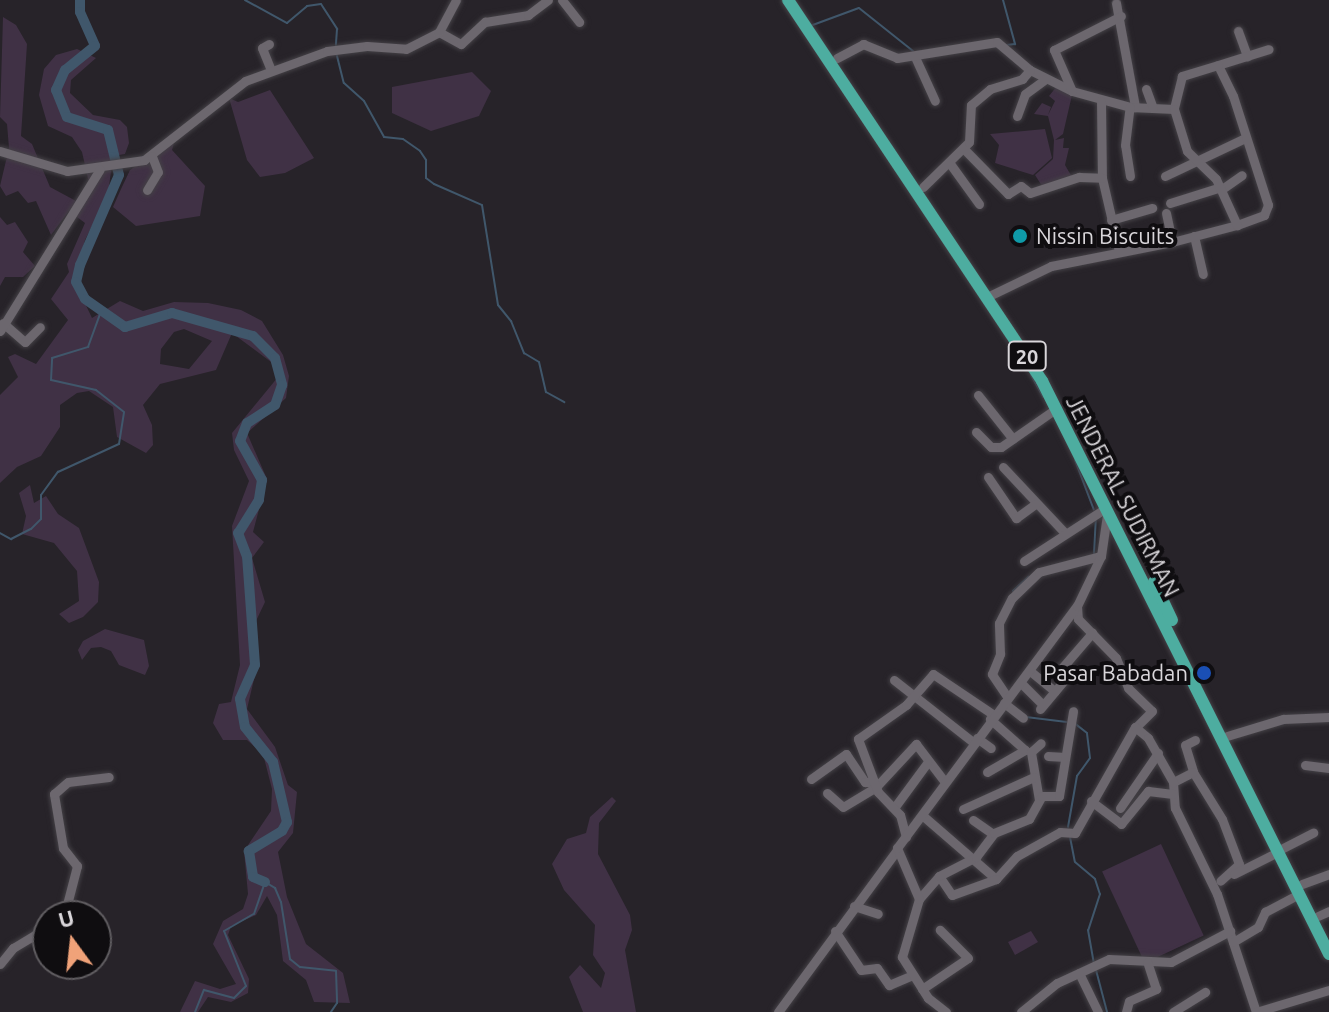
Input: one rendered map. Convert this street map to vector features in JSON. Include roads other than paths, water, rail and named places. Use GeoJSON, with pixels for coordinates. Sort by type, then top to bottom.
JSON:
{"type":"FeatureCollection","features":[{"type":"Feature","properties":{"kind":"highway","name":"JENDERAL SUDIRMAN"},"geometry":{"type":"LineString","coordinates":[[788,0],[830,53]]}},
{"type":"Feature","properties":{"kind":"highway","name":"JENDERAL SUDIRMAN"},"geometry":{"type":"LineString","coordinates":[[797,0],[1043,366],[1231,734],[1280,850]]}},
{"type":"Feature","properties":{"kind":"highway","name":"JENDERAL SUDIRMAN"},"geometry":{"type":"LineString","coordinates":[[893,147],[923,187],[992,294],[1057,408],[1300,889],[1329,954]]}},
{"type":"Feature","properties":{"kind":"highway","name":"JENDERAL SUDIRMAN"},"geometry":{"type":"LineString","coordinates":[[1300,889],[1323,913],[1329,938]]}},
{"type":"Feature","properties":{"kind":"street"},"geometry":{"type":"LineString","coordinates":[[0,151],[57,171],[100,169],[134,162],[152,156],[220,97],[270,68],[356,47],[401,51],[439,32],[456,0]]}},
{"type":"Feature","properties":{"kind":"street"},"geometry":{"type":"LineString","coordinates":[[439,32],[461,44],[485,22],[528,15],[548,0]]}},
{"type":"Feature","properties":{"kind":"street"},"geometry":{"type":"LineString","coordinates":[[562,0],[579,22]]}},
{"type":"Feature","properties":{"kind":"street"},"geometry":{"type":"LineString","coordinates":[[1116,3],[1121,16],[1124,64],[1133,107],[1125,145],[1130,176]]}},
{"type":"Feature","properties":{"kind":"street"},"geometry":{"type":"LineString","coordinates":[[1072,91],[1054,50],[1121,16]]}},
{"type":"Feature","properties":{"kind":"street"},"geometry":{"type":"LineString","coordinates":[[1238,31],[1247,56]]}},
{"type":"Feature","properties":{"kind":"street"},"geometry":{"type":"LineString","coordinates":[[830,53],[863,44],[885,57],[915,57],[997,42],[1030,70],[1072,91],[1133,107],[1174,109]]}},
{"type":"Feature","properties":{"kind":"street"},"geometry":{"type":"LineString","coordinates":[[269,44],[262,49],[270,68]]}},
{"type":"Feature","properties":{"kind":"street"},"geometry":{"type":"LineString","coordinates":[[1237,225],[1221,188],[1192,160],[1174,109],[1181,76],[1269,49]]}},
{"type":"Feature","properties":{"kind":"street"},"geometry":{"type":"LineString","coordinates":[[915,57],[935,101]]}},
{"type":"Feature","properties":{"kind":"street"},"geometry":{"type":"LineString","coordinates":[[992,294],[1051,266],[1172,242],[1237,225],[1269,209],[1218,65]]}},
{"type":"Feature","properties":{"kind":"street"},"geometry":{"type":"LineString","coordinates":[[923,187],[951,165],[964,149],[970,138],[971,105],[990,89],[1022,79],[1030,70]]}},
{"type":"Feature","properties":{"kind":"street"},"geometry":{"type":"LineString","coordinates":[[1017,116],[1025,94],[1046,79]]}},
{"type":"Feature","properties":{"kind":"street"},"geometry":{"type":"LineString","coordinates":[[1146,89],[1153,108]]}},
{"type":"Feature","properties":{"kind":"street"},"geometry":{"type":"LineString","coordinates":[[1101,101],[1102,178],[1119,251]]}},
{"type":"Feature","properties":{"kind":"street"},"geometry":{"type":"LineString","coordinates":[[1165,176],[1192,160],[1245,138]]}},
{"type":"Feature","properties":{"kind":"street"},"geometry":{"type":"LineString","coordinates":[[964,149],[1006,193],[1023,185],[1030,193],[1078,178],[1102,178]]}},
{"type":"Feature","properties":{"kind":"street"},"geometry":{"type":"LineString","coordinates":[[147,190],[158,172],[152,156]]}},
{"type":"Feature","properties":{"kind":"street"},"geometry":{"type":"LineString","coordinates":[[951,165],[979,204]]}},
{"type":"Feature","properties":{"kind":"street"},"geometry":{"type":"LineString","coordinates":[[40,327],[25,342],[2,327],[100,169]]}},
{"type":"Feature","properties":{"kind":"street"},"geometry":{"type":"LineString","coordinates":[[1170,203],[1221,188],[1242,175]]}},
{"type":"Feature","properties":{"kind":"street"},"geometry":{"type":"LineString","coordinates":[[1111,220],[1152,208]]}},
{"type":"Feature","properties":{"kind":"street"},"geometry":{"type":"LineString","coordinates":[[1166,213],[1172,242]]}},
{"type":"Feature","properties":{"kind":"street"},"geometry":{"type":"LineString","coordinates":[[1194,236],[1203,274]]}},
{"type":"Feature","properties":{"kind":"street"},"geometry":{"type":"LineString","coordinates":[[978,395],[1013,439]]}},
{"type":"Feature","properties":{"kind":"street"},"geometry":{"type":"LineString","coordinates":[[976,432],[994,448],[1013,439],[1057,408]]}},
{"type":"Feature","properties":{"kind":"street"},"geometry":{"type":"LineString","coordinates":[[1003,467],[1065,533]]}},
{"type":"Feature","properties":{"kind":"street"},"geometry":{"type":"LineString","coordinates":[[988,477],[1016,518],[1035,504]]}},
{"type":"Feature","properties":{"kind":"street"},"geometry":{"type":"LineString","coordinates":[[1024,561],[1106,504]]}},
{"type":"Feature","properties":{"kind":"street"},"geometry":{"type":"LineString","coordinates":[[778,1012],[992,717],[1077,606],[1101,556],[1106,504]]}},
{"type":"Feature","properties":{"kind":"street"},"geometry":{"type":"LineString","coordinates":[[1023,718],[1006,700],[992,674],[1000,654],[999,623],[1012,598],[1039,572],[1101,556]]}},
{"type":"Feature","properties":{"kind":"street"},"geometry":{"type":"LineString","coordinates":[[939,876],[952,895],[996,879],[1017,856],[1060,832],[1070,834],[1128,732],[1152,711],[1128,688],[1116,658],[1078,619],[1077,606]]}},
{"type":"Feature","properties":{"kind":"street"},"geometry":{"type":"LineString","coordinates":[[1021,683],[1042,707],[1065,678],[1060,670],[1092,633]]}},
{"type":"Feature","properties":{"kind":"street"},"geometry":{"type":"LineString","coordinates":[[1030,671],[1055,691]]}},
{"type":"Feature","properties":{"kind":"street"},"geometry":{"type":"LineString","coordinates":[[906,837],[894,808],[875,784],[858,739],[913,697],[934,674],[992,717],[1025,750],[987,772]]}},
{"type":"Feature","properties":{"kind":"street"},"geometry":{"type":"LineString","coordinates":[[894,680],[975,741],[991,748]]}},
{"type":"Feature","properties":{"kind":"street"},"geometry":{"type":"LineString","coordinates":[[946,1012],[922,989],[901,951],[919,899],[939,876],[976,857],[993,834],[1029,819],[1039,800],[1046,794],[1059,796],[1073,711]]}},
{"type":"Feature","properties":{"kind":"street"},"geometry":{"type":"LineString","coordinates":[[1231,734],[1283,719],[1324,718]]}},
{"type":"Feature","properties":{"kind":"street"},"geometry":{"type":"LineString","coordinates":[[1137,726],[1158,753],[1173,782],[1178,818],[1216,882],[1256,1012],[1283,1008],[1329,990]]}},
{"type":"Feature","properties":{"kind":"street"},"geometry":{"type":"LineString","coordinates":[[1195,740],[1185,745],[1193,772],[1222,819],[1239,864],[1216,882]]}},
{"type":"Feature","properties":{"kind":"street"},"geometry":{"type":"LineString","coordinates":[[1039,800],[1032,748],[1041,743]]}},
{"type":"Feature","properties":{"kind":"street"},"geometry":{"type":"LineString","coordinates":[[827,793],[840,809],[875,784],[913,745],[945,782]]}},
{"type":"Feature","properties":{"kind":"street"},"geometry":{"type":"LineString","coordinates":[[1120,808],[1158,753]]}},
{"type":"Feature","properties":{"kind":"street"},"geometry":{"type":"LineString","coordinates":[[811,779],[846,754],[865,782],[875,784]]}},
{"type":"Feature","properties":{"kind":"street"},"geometry":{"type":"LineString","coordinates":[[1048,756],[1065,757]]}},
{"type":"Feature","properties":{"kind":"street"},"geometry":{"type":"LineString","coordinates":[[894,808],[927,763]]}},
{"type":"Feature","properties":{"kind":"street"},"geometry":{"type":"LineString","coordinates":[[1305,765],[1329,768]]}},
{"type":"Feature","properties":{"kind":"street"},"geometry":{"type":"LineString","coordinates":[[1173,782],[1193,772]]}},
{"type":"Feature","properties":{"kind":"street"},"geometry":{"type":"LineString","coordinates":[[68,900],[77,866],[63,848],[54,794],[68,782],[109,777]]}},
{"type":"Feature","properties":{"kind":"street"},"geometry":{"type":"LineString","coordinates":[[963,809],[1034,777]]}},
{"type":"Feature","properties":{"kind":"street"},"geometry":{"type":"LineString","coordinates":[[1091,801],[1121,824],[1148,791],[1173,794]]}},
{"type":"Feature","properties":{"kind":"street"},"geometry":{"type":"LineString","coordinates":[[922,815],[976,857],[996,879]]}},
{"type":"Feature","properties":{"kind":"street"},"geometry":{"type":"LineString","coordinates":[[973,820],[993,834]]}},
{"type":"Feature","properties":{"kind":"street"},"geometry":{"type":"LineString","coordinates":[[1216,882],[1313,833]]}},
{"type":"Feature","properties":{"kind":"street"},"geometry":{"type":"LineString","coordinates":[[897,850],[919,899]]}},
{"type":"Feature","properties":{"kind":"street"},"geometry":{"type":"LineString","coordinates":[[1233,942],[1258,927],[1265,912],[1329,874]]}},
{"type":"Feature","properties":{"kind":"street"},"geometry":{"type":"LineString","coordinates":[[854,906],[878,914]]}},
{"type":"Feature","properties":{"kind":"street"},"geometry":{"type":"LineString","coordinates":[[922,989],[968,958],[940,930]]}},
{"type":"Feature","properties":{"kind":"street"},"geometry":{"type":"LineString","coordinates":[[835,931],[861,970],[877,968],[889,985],[913,975]]}},
{"type":"Feature","properties":{"kind":"street"},"geometry":{"type":"LineString","coordinates":[[1021,1012],[1057,983],[1114,957],[1147,962],[1178,960],[1230,931]]}},
{"type":"Feature","properties":{"kind":"street"},"geometry":{"type":"LineString","coordinates":[[0,964],[13,948],[32,937]]}},
{"type":"Feature","properties":{"kind":"street"},"geometry":{"type":"LineString","coordinates":[[1126,1012],[1129,1001],[1156,989],[1147,962]]}},
{"type":"Feature","properties":{"kind":"street"},"geometry":{"type":"LineString","coordinates":[[1079,973],[1098,1012]]}},
{"type":"Feature","properties":{"kind":"street"},"geometry":{"type":"LineString","coordinates":[[1173,1012],[1205,992]]}},
{"type":"Feature","properties":{"kind":"waterway"},"geometry":{"type":"LineString","coordinates":[[80,0],[80,12],[95,46],[65,70],[56,90],[67,117],[108,130],[119,175],[80,265],[76,282],[85,299],[125,327],[172,313],[253,336],[275,358],[282,385],[275,405],[247,423],[240,441],[262,480],[259,500],[238,533],[247,556],[255,665],[240,699],[245,727],[273,762],[287,822],[282,831],[249,851],[253,877],[265,882]]}},
{"type":"Feature","properties":{"kind":"waterway"},"geometry":{"type":"LineString","coordinates":[[245,0],[287,23],[307,6],[321,4],[337,29],[336,45]]}},
{"type":"Feature","properties":{"kind":"waterway"},"geometry":{"type":"LineString","coordinates":[[1003,0],[1015,44],[1007,45]]}},
{"type":"Feature","properties":{"kind":"waterway"},"geometry":{"type":"LineString","coordinates":[[810,26],[859,8],[913,51]]}},
{"type":"Feature","properties":{"kind":"waterway"},"geometry":{"type":"LineString","coordinates":[[336,52],[344,83],[364,101],[384,137],[403,139],[420,151],[426,160],[426,178],[434,184],[482,205],[498,305],[511,321],[524,353],[539,362],[546,392],[564,402]]}},
{"type":"Feature","properties":{"kind":"waterway"},"geometry":{"type":"LineString","coordinates":[[0,533],[11,539],[31,529],[41,519],[41,495],[58,472],[119,444],[124,412],[96,390],[51,380],[52,358],[88,347],[101,311]]}},
{"type":"Feature","properties":{"kind":"waterway"},"geometry":{"type":"LineString","coordinates":[[1031,375],[1043,397]]}},
{"type":"Feature","properties":{"kind":"waterway"},"geometry":{"type":"LineString","coordinates":[[1075,460],[1094,510]]}},
{"type":"Feature","properties":{"kind":"waterway"},"geometry":{"type":"LineString","coordinates":[[1094,554],[1096,520]]}},
{"type":"Feature","properties":{"kind":"waterway"},"geometry":{"type":"LineString","coordinates":[[1013,591],[1028,577]]}},
{"type":"Feature","properties":{"kind":"waterway"},"geometry":{"type":"LineString","coordinates":[[1026,717],[1067,722]]}},
{"type":"Feature","properties":{"kind":"waterway"},"geometry":{"type":"LineString","coordinates":[[1068,827],[1077,776],[1090,758],[1087,733],[1074,723]]}},
{"type":"Feature","properties":{"kind":"waterway"},"geometry":{"type":"LineString","coordinates":[[1070,837],[1075,862],[1095,879],[1100,894],[1088,930],[1094,964]]}},
{"type":"Feature","properties":{"kind":"waterway"},"geometry":{"type":"LineString","coordinates":[[195,1012],[204,990],[234,998],[246,986],[224,931],[254,914],[265,882],[275,888],[281,902],[290,959],[300,967],[336,971],[337,1003],[331,1012]]}},
{"type":"Feature","properties":{"kind":"waterway"},"geometry":{"type":"LineString","coordinates":[[1096,970],[1107,1012]]}},
{"type":"Feature","properties":{"kind":"place","name":"Nissin Biscuits"},"geometry":{"type":"Point","coordinates":[1020,236]}},
{"type":"Feature","properties":{"kind":"place","name":"Pasar Babadan"},"geometry":{"type":"Point","coordinates":[1204,673]}}]}
